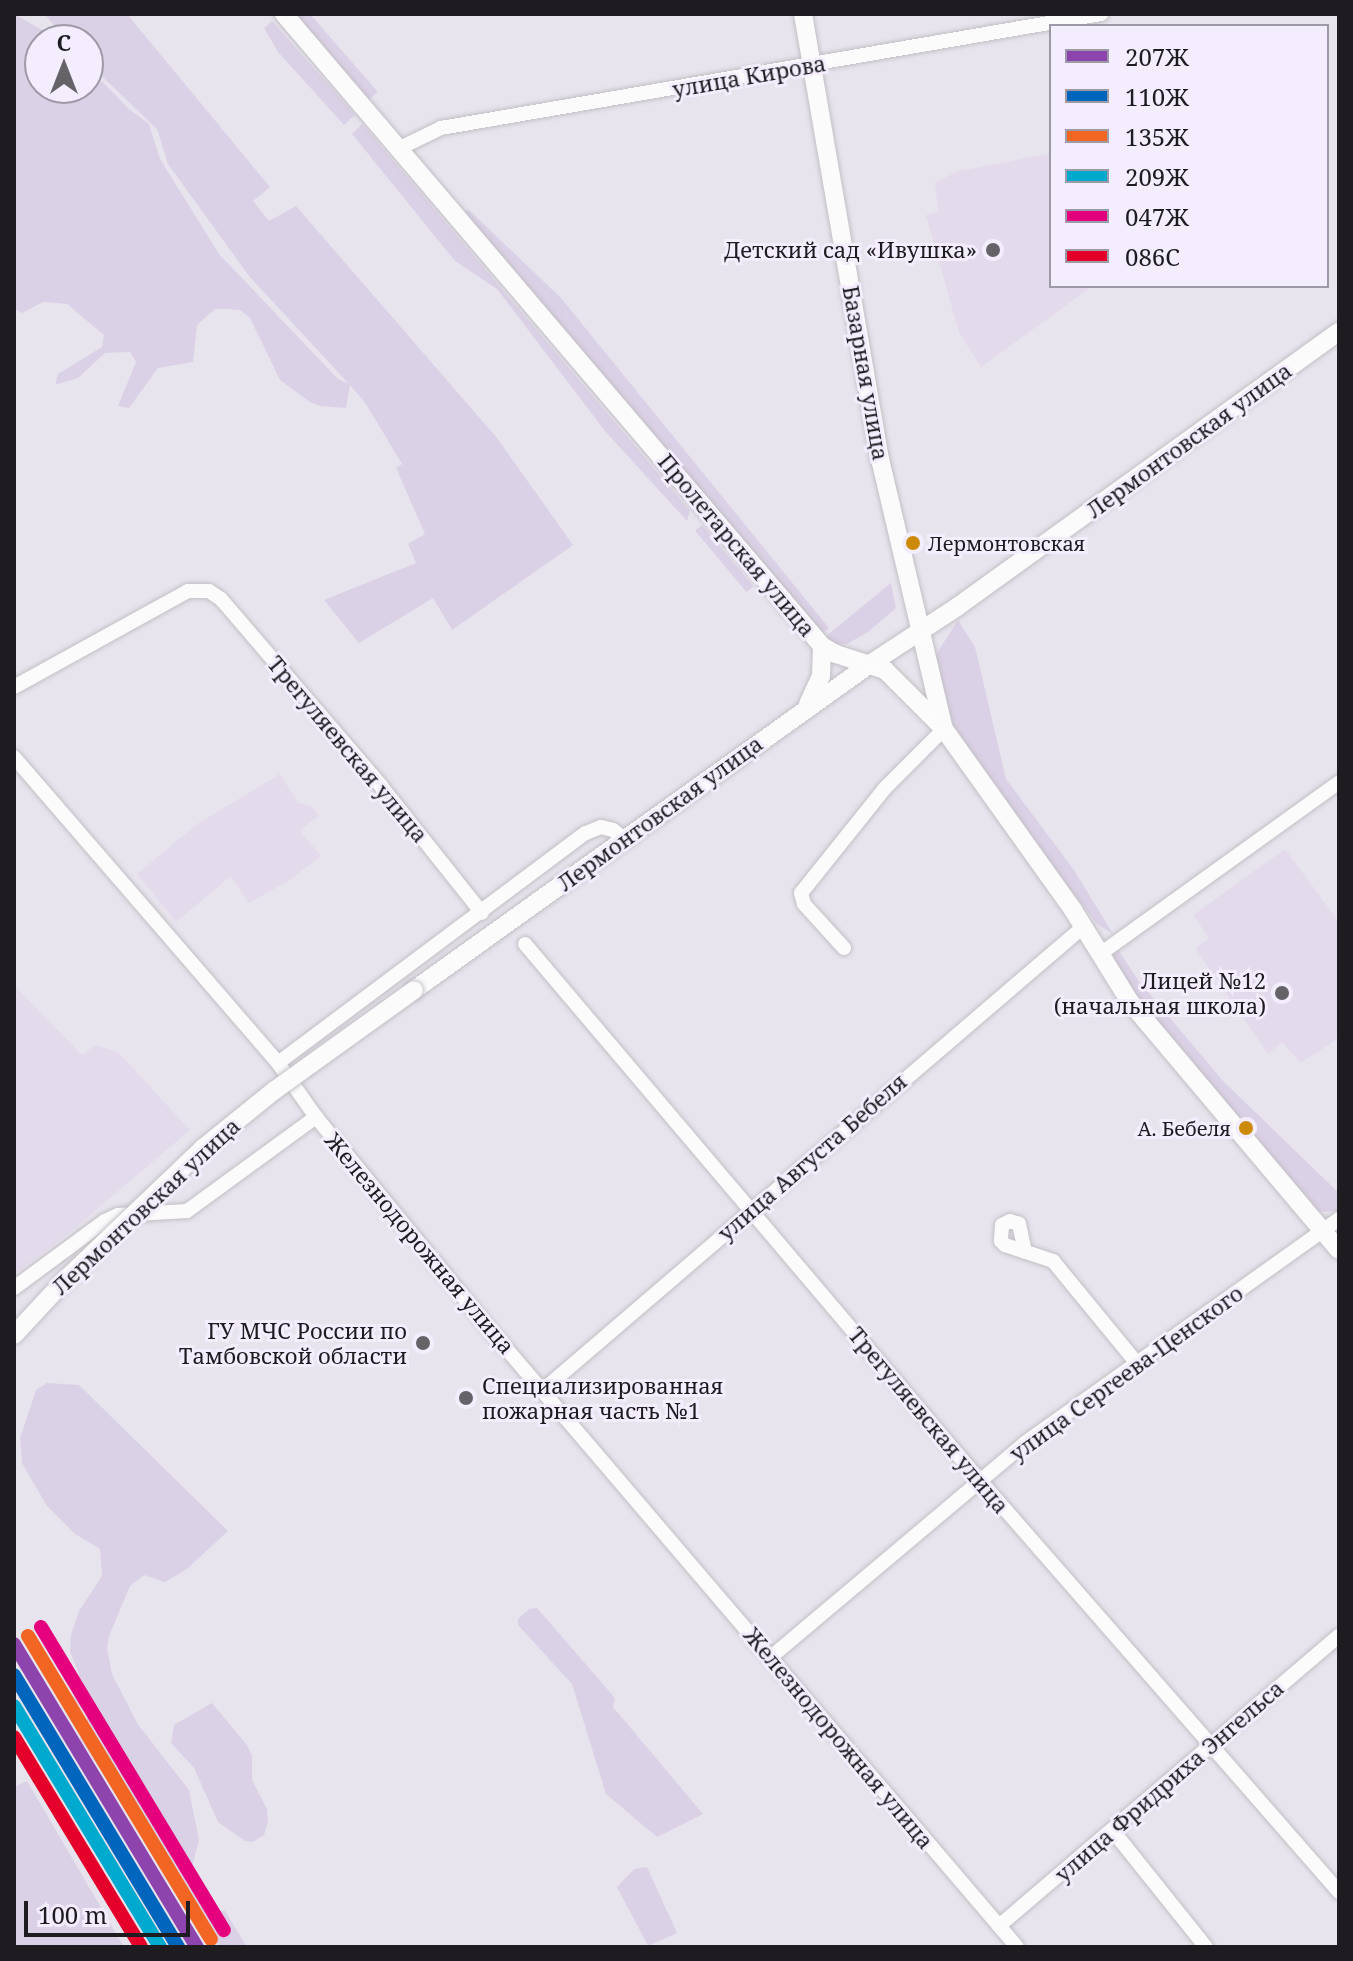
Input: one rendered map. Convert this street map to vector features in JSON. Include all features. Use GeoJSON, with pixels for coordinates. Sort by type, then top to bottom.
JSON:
{"type":"FeatureCollection","features":[{"type":"Feature","properties":{"kind":"main road","name":"Пролетарская улица"},"geometry":{"type":"LineString","coordinates":[[284,14],[822,646],[836,654],[870,664],[899,682],[944,729],[1083,927],[1130,1002],[1339,1250]]}},
{"type":"Feature","properties":{"kind":"main road","name":"Базарная улица"},"geometry":{"type":"LineString","coordinates":[[803,14],[880,459],[944,729]]}},
{"type":"Feature","properties":{"kind":"main road","name":"Лермонтовская улица"},"geometry":{"type":"LineString","coordinates":[[14,1335],[66,1279],[203,1148],[275,1090],[1339,331]]}},
{"type":"Feature","properties":{"kind":"main road"},"geometry":{"type":"LineString","coordinates":[[802,712],[818,684],[822,646]]}},
{"type":"Feature","properties":{"kind":"street","name":"улица Кирова"},"geometry":{"type":"LineString","coordinates":[[400,148],[441,128],[1101,14]]}},
{"type":"Feature","properties":{"kind":"street","name":"Трегуляевская улица"},"geometry":{"type":"LineString","coordinates":[[14,687],[188,591],[209,591],[221,599],[371,774],[482,913]]}},
{"type":"Feature","properties":{"kind":"street"},"geometry":{"type":"LineString","coordinates":[[844,948],[804,904],[801,893],[885,788],[944,729]]}},
{"type":"Feature","properties":{"kind":"street","name":"Железнодорожная улица"},"geometry":{"type":"LineString","coordinates":[[14,757],[278,1063],[316,1117],[543,1390],[1017,1947]]}},
{"type":"Feature","properties":{"kind":"street"},"geometry":{"type":"LineString","coordinates":[[1100,954],[1339,782]]}},
{"type":"Feature","properties":{"kind":"street"},"geometry":{"type":"LineString","coordinates":[[278,1063],[586,833],[601,827],[613,830],[624,839]]}},
{"type":"Feature","properties":{"kind":"street","name":"улица Августа Бебеля"},"geometry":{"type":"LineString","coordinates":[[543,1390],[750,1209],[1083,927]]}},
{"type":"Feature","properties":{"kind":"street","name":"Трегуляевская улица"},"geometry":{"type":"LineString","coordinates":[[525,944],[981,1481],[1339,1892]]}},
{"type":"Feature","properties":{"kind":"street"},"geometry":{"type":"LineString","coordinates":[[14,1288],[105,1221],[118,1215],[187,1211],[316,1117]]}},
{"type":"Feature","properties":{"kind":"street","name":"улица Сергеева-Ценского"},"geometry":{"type":"LineString","coordinates":[[771,1657],[1025,1443],[1135,1361],[1339,1219]]}},
{"type":"Feature","properties":{"kind":"street"},"geometry":{"type":"LineString","coordinates":[[1025,1252],[1053,1261],[1135,1361]]}},
{"type":"Feature","properties":{"kind":"street","name":"улица Фридриха Энгельса"},"geometry":{"type":"LineString","coordinates":[[999,1926],[1339,1636]]}},
{"type":"Feature","properties":{"kind":"street"},"geometry":{"type":"LineString","coordinates":[[1113,1831],[1206,1947]]}},
{"type":"Feature","properties":{"kind":"shaded area"},"geometry":{"type":"Polygon","coordinates":[[[14,14],[32,24],[24,24],[24,104],[104,104],[104,83],[149,124],[160,159],[219,254],[338,379],[349,384],[249,276],[168,164],[157,129],[104,78],[104,24],[53,24],[44,14],[127,14],[270,187],[253,201],[269,221],[296,206],[497,438],[573,545],[452,630],[433,598],[359,643],[324,600],[416,563],[408,544],[425,534],[396,468],[402,464],[366,404],[350,385],[346,408],[310,402],[280,380],[250,318],[240,310],[215,309],[197,325],[193,362],[158,368],[129,408],[118,406],[136,362],[130,352],[105,353],[78,378],[55,385],[58,374],[102,347],[104,335],[67,304],[43,302],[22,313],[14,309],[14,14]]]}},
{"type":"Feature","properties":{"kind":"shaded area"},"geometry":{"type":"Polygon","coordinates":[[[293,14],[310,14],[378,92],[367,101],[293,14]]]}},
{"type":"Feature","properties":{"kind":"shaded area"},"geometry":{"type":"Polygon","coordinates":[[[272,21],[355,115],[344,125],[278,52],[264,28],[272,21]]]}},
{"type":"Feature","properties":{"kind":"shaded area"},"geometry":{"type":"Polygon","coordinates":[[[362,124],[690,511],[687,521],[605,431],[497,289],[455,261],[352,134],[362,124]]]}},
{"type":"Feature","properties":{"kind":"shaded area","name":"Детский сад «Ивушка»"},"geometry":{"type":"Polygon","coordinates":[[[1049,153],[1049,288],[1090,288],[981,367],[959,333],[926,215],[938,212],[935,182],[959,171],[1049,153]]]}},
{"type":"Feature","properties":{"kind":"shaded area"},"geometry":{"type":"Polygon","coordinates":[[[468,209],[561,298],[829,628],[822,634],[462,214],[468,209]]]}},
{"type":"Feature","properties":{"kind":"shaded area"},"geometry":{"type":"Polygon","coordinates":[[[702,525],[753,586],[747,592],[695,531],[702,525]]]}},
{"type":"Feature","properties":{"kind":"shaded area"},"geometry":{"type":"Polygon","coordinates":[[[891,583],[896,608],[868,632],[847,644],[835,644],[825,637],[891,583]]]}},
{"type":"Feature","properties":{"kind":"shaded area"},"geometry":{"type":"Polygon","coordinates":[[[958,620],[975,647],[1006,779],[1074,870],[1113,934],[1097,924],[990,783],[944,710],[935,656],[958,620]]]}},
{"type":"Feature","properties":{"kind":"shaded area"},"geometry":{"type":"Polygon","coordinates":[[[280,774],[298,803],[311,806],[319,815],[300,831],[321,856],[290,880],[249,903],[231,876],[176,922],[137,874],[197,824],[280,774]]]}},
{"type":"Feature","properties":{"kind":"shaded area","name":"Лицей №12 (начальная школа)"},"geometry":{"type":"Polygon","coordinates":[[[1285,849],[1339,922],[1339,1038],[1301,1063],[1282,1042],[1268,1054],[1195,948],[1209,938],[1193,915],[1285,849]]]}},
{"type":"Feature","properties":{"kind":"shaded area"},"geometry":{"type":"Polygon","coordinates":[[[1117,948],[1138,980],[1223,1081],[1339,1193],[1339,1211],[1318,1212],[1127,988],[1112,957],[1117,948]]]}},
{"type":"Feature","properties":{"kind":"shaded area"},"geometry":{"type":"Polygon","coordinates":[[[14,985],[82,1055],[95,1045],[118,1052],[190,1130],[75,1228],[14,1274],[14,985]]]}},
{"type":"Feature","properties":{"kind":"shaded area"},"geometry":{"type":"Polygon","coordinates":[[[47,1383],[79,1385],[228,1531],[187,1569],[165,1582],[144,1575],[130,1586],[109,1636],[107,1649],[112,1674],[137,1723],[189,1790],[199,1840],[188,1882],[201,1903],[212,1910],[225,1911],[247,1947],[219,1947],[80,1739],[88,1717],[73,1698],[79,1674],[70,1652],[71,1635],[79,1611],[102,1576],[100,1549],[75,1534],[47,1506],[22,1463],[20,1438],[36,1390],[47,1383]]]}},
{"type":"Feature","properties":{"kind":"shaded area"},"geometry":{"type":"Polygon","coordinates":[[[537,1608],[615,1698],[613,1707],[703,1814],[657,1837],[606,1794],[572,1684],[518,1625],[518,1619],[529,1609],[537,1608]]]}},
{"type":"Feature","properties":{"kind":"shaded area"},"geometry":{"type":"Polygon","coordinates":[[[212,1703],[247,1745],[252,1756],[252,1780],[267,1809],[268,1822],[264,1835],[253,1842],[245,1841],[218,1822],[194,1768],[171,1743],[174,1725],[212,1703]]]}},
{"type":"Feature","properties":{"kind":"shaded area"},"geometry":{"type":"Polygon","coordinates":[[[27,1781],[124,1947],[14,1947],[14,1787],[27,1781]]]}},
{"type":"Feature","properties":{"kind":"shaded area"},"geometry":{"type":"Polygon","coordinates":[[[647,1867],[677,1933],[648,1946],[617,1887],[634,1869],[647,1867]]]}},
{"type":"Feature","properties":{"kind":"transit line","name":"047Ж"},"geometry":{"type":"LineString","coordinates":[[41,1627],[224,1930]]}},
{"type":"Feature","properties":{"kind":"transit line","name":"135Ж"},"geometry":{"type":"LineString","coordinates":[[28,1636],[211,1939]]}},
{"type":"Feature","properties":{"kind":"transit line","name":"207Ж"},"geometry":{"type":"LineString","coordinates":[[14,1644],[197,1947]]}},
{"type":"Feature","properties":{"kind":"transit line","name":"110Ж"},"geometry":{"type":"LineString","coordinates":[[14,1675],[178,1947]]}},
{"type":"Feature","properties":{"kind":"transit line","name":"209Ж"},"geometry":{"type":"LineString","coordinates":[[14,1706],[160,1947]]}},
{"type":"Feature","properties":{"kind":"transit line","name":"086С"},"geometry":{"type":"LineString","coordinates":[[14,1737],[141,1947]]}},
{"type":"Feature","properties":{"kind":"place","name":"Детский сад «Ивушка»"},"geometry":{"type":"Point","coordinates":[993,250]}},
{"type":"Feature","properties":{"kind":"place","name":"Лермонтовская"},"geometry":{"type":"Point","coordinates":[913,543]}},
{"type":"Feature","properties":{"kind":"place","name":"Лицей №12 (начальная школа)"},"geometry":{"type":"Point","coordinates":[1282,993]}},
{"type":"Feature","properties":{"kind":"place","name":"А. Бебеля"},"geometry":{"type":"Point","coordinates":[1246,1128]}},
{"type":"Feature","properties":{"kind":"place","name":"ГУ МЧС России по Тамбовской области"},"geometry":{"type":"Point","coordinates":[423,1343]}},
{"type":"Feature","properties":{"kind":"place","name":"Специализированная пожарная часть №1"},"geometry":{"type":"Point","coordinates":[466,1398]}}]}
